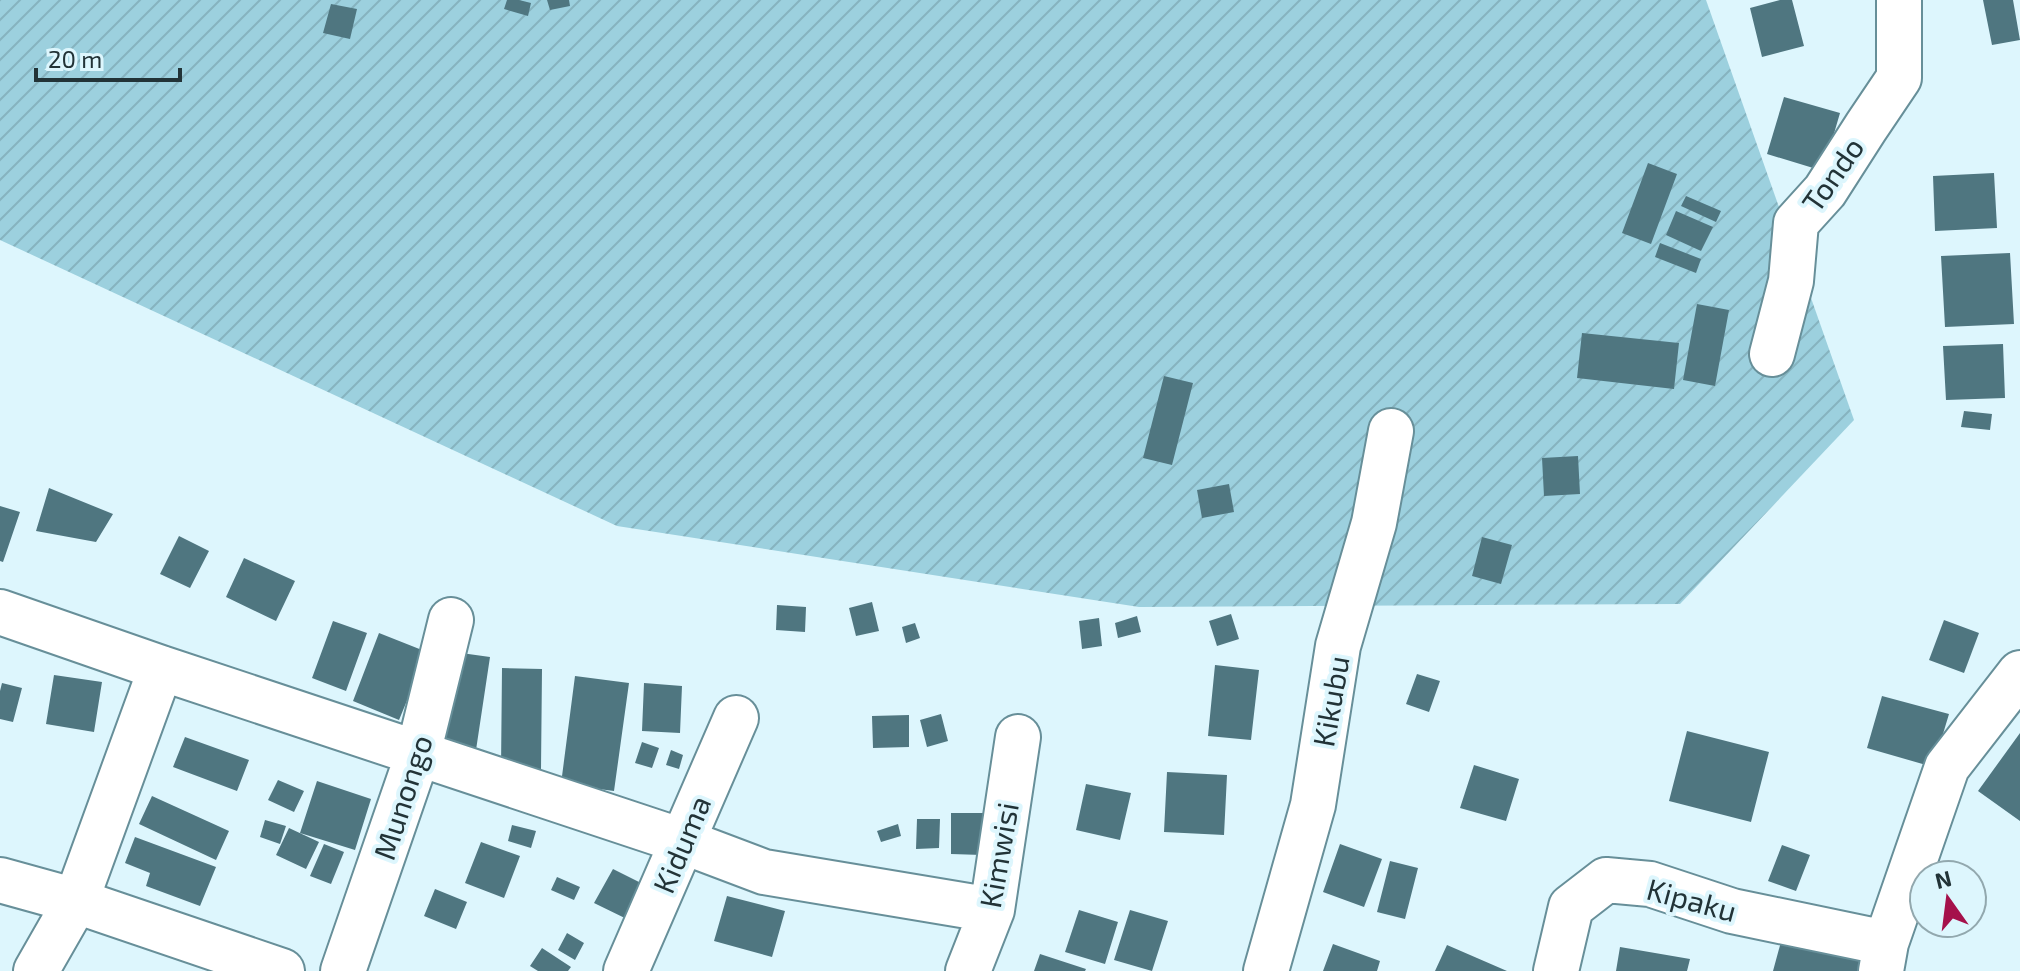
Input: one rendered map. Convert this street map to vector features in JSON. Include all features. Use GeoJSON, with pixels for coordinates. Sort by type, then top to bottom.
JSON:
{"type":"FeatureCollection","features":[{"type":"Feature","properties":{"kind":"street","name":"Tondo"},"geometry":{"type":"LineString","coordinates":[[1772,354],[1791,281],[1796,223],[1825,191],[1899,78],[1899,0]]}},
{"type":"Feature","properties":{"kind":"street","name":"Kikubu"},"geometry":{"type":"LineString","coordinates":[[1266,971],[1313,805],[1338,646],[1374,523],[1391,431]]}},
{"type":"Feature","properties":{"kind":"street"},"geometry":{"type":"LineString","coordinates":[[0,612],[682,841],[764,872],[992,910]]}},
{"type":"Feature","properties":{"kind":"street","name":"Munongo"},"geometry":{"type":"LineString","coordinates":[[343,971],[418,754],[451,620]]}},
{"type":"Feature","properties":{"kind":"street"},"geometry":{"type":"LineString","coordinates":[[36,971],[76,901],[161,668]]}},
{"type":"Feature","properties":{"kind":"street"},"geometry":{"type":"LineString","coordinates":[[1884,957],[1947,767],[2020,673]]}},
{"type":"Feature","properties":{"kind":"street","name":"Kiduma"},"geometry":{"type":"LineString","coordinates":[[626,971],[736,718]]}},
{"type":"Feature","properties":{"kind":"street","name":"Kimwisi"},"geometry":{"type":"LineString","coordinates":[[968,971],[992,910],[1018,737]]}},
{"type":"Feature","properties":{"kind":"street"},"geometry":{"type":"LineString","coordinates":[[0,880],[76,901],[282,971]]}},
{"type":"Feature","properties":{"kind":"street","name":"Kipaku"},"geometry":{"type":"LineString","coordinates":[[1556,971],[1571,907],[1606,880],[1650,884],[1884,957]]}},
{"type":"Feature","properties":{"kind":"shaded area"},"geometry":{"type":"Polygon","coordinates":[[[0,0],[1706,0],[1854,420],[1680,604],[1139,607],[617,526],[0,240],[0,0]]]}},
{"type":"Feature","properties":{"kind":"building"},"geometry":{"type":"Polygon","coordinates":[[[507,0],[531,3],[528,16],[504,9],[507,0]]]}},
{"type":"Feature","properties":{"kind":"building"},"geometry":{"type":"Polygon","coordinates":[[[547,0],[569,0],[570,6],[550,10],[547,0]]]}},
{"type":"Feature","properties":{"kind":"building"},"geometry":{"type":"Polygon","coordinates":[[[1792,0],[1804,46],[1762,57],[1750,8],[1792,0]]]}},
{"type":"Feature","properties":{"kind":"building"},"geometry":{"type":"Polygon","coordinates":[[[1983,0],[2013,0],[2020,40],[1992,45],[1983,0]]]}},
{"type":"Feature","properties":{"kind":"building"},"geometry":{"type":"Polygon","coordinates":[[[331,4],[357,9],[350,39],[323,33],[331,4]]]}},
{"type":"Feature","properties":{"kind":"building"},"geometry":{"type":"Polygon","coordinates":[[[1784,97],[1840,113],[1823,171],[1767,154],[1784,97]]]}},
{"type":"Feature","properties":{"kind":"building"},"geometry":{"type":"Polygon","coordinates":[[[1648,163],[1677,174],[1651,244],[1622,233],[1648,163]]]}},
{"type":"Feature","properties":{"kind":"building"},"geometry":{"type":"Polygon","coordinates":[[[1994,173],[1997,228],[1935,231],[1933,176],[1994,173]]]}},
{"type":"Feature","properties":{"kind":"building"},"geometry":{"type":"Polygon","coordinates":[[[1686,196],[1721,211],[1716,222],[1681,206],[1686,196]]]}},
{"type":"Feature","properties":{"kind":"building"},"geometry":{"type":"Polygon","coordinates":[[[1676,211],[1713,227],[1701,251],[1666,235],[1676,211]]]}},
{"type":"Feature","properties":{"kind":"building"},"geometry":{"type":"Polygon","coordinates":[[[1660,243],[1701,259],[1696,273],[1655,257],[1660,243]]]}},
{"type":"Feature","properties":{"kind":"building"},"geometry":{"type":"Polygon","coordinates":[[[2010,253],[2014,324],[1945,327],[1941,256],[2010,253]]]}},
{"type":"Feature","properties":{"kind":"building"},"geometry":{"type":"Polygon","coordinates":[[[1697,304],[1729,310],[1715,386],[1683,380],[1697,304]]]}},
{"type":"Feature","properties":{"kind":"building"},"geometry":{"type":"Polygon","coordinates":[[[1582,333],[1679,343],[1674,389],[1577,378],[1582,333]]]}},
{"type":"Feature","properties":{"kind":"building"},"geometry":{"type":"Polygon","coordinates":[[[2003,344],[2005,398],[1946,400],[1943,346],[2003,344]]]}},
{"type":"Feature","properties":{"kind":"building"},"geometry":{"type":"Polygon","coordinates":[[[1164,376],[1193,383],[1172,465],[1143,458],[1164,376]]]}},
{"type":"Feature","properties":{"kind":"building"},"geometry":{"type":"Polygon","coordinates":[[[1964,411],[1992,414],[1990,430],[1961,427],[1964,411]]]}},
{"type":"Feature","properties":{"kind":"building"},"geometry":{"type":"Polygon","coordinates":[[[1578,456],[1580,494],[1544,496],[1542,458],[1578,456]]]}},
{"type":"Feature","properties":{"kind":"building"},"geometry":{"type":"Polygon","coordinates":[[[1229,484],[1234,512],[1202,518],[1197,490],[1229,484]]]}},
{"type":"Feature","properties":{"kind":"building"},"geometry":{"type":"Polygon","coordinates":[[[49,488],[113,514],[96,542],[36,531],[49,488]]]}},
{"type":"Feature","properties":{"kind":"building"},"geometry":{"type":"Polygon","coordinates":[[[0,506],[20,512],[3,562],[0,561],[0,506]]]}},
{"type":"Feature","properties":{"kind":"building"},"geometry":{"type":"Polygon","coordinates":[[[179,536],[209,551],[190,588],[160,574],[179,536]]]}},
{"type":"Feature","properties":{"kind":"building"},"geometry":{"type":"Polygon","coordinates":[[[1482,537],[1512,545],[1501,584],[1472,576],[1482,537]]]}},
{"type":"Feature","properties":{"kind":"building"},"geometry":{"type":"Polygon","coordinates":[[[244,558],[295,581],[276,621],[226,597],[244,558]]]}},
{"type":"Feature","properties":{"kind":"building"},"geometry":{"type":"Polygon","coordinates":[[[872,602],[879,631],[856,636],[849,608],[872,602]]]}},
{"type":"Feature","properties":{"kind":"building"},"geometry":{"type":"Polygon","coordinates":[[[777,605],[806,607],[805,632],[776,630],[777,605]]]}},
{"type":"Feature","properties":{"kind":"building"},"geometry":{"type":"Polygon","coordinates":[[[1231,614],[1239,639],[1217,646],[1209,621],[1231,614]]]}},
{"type":"Feature","properties":{"kind":"building"},"geometry":{"type":"Polygon","coordinates":[[[1137,616],[1141,632],[1118,638],[1115,623],[1137,616]]]}},
{"type":"Feature","properties":{"kind":"building"},"geometry":{"type":"Polygon","coordinates":[[[1099,618],[1102,646],[1082,649],[1079,621],[1099,618]]]}},
{"type":"Feature","properties":{"kind":"building"},"geometry":{"type":"Polygon","coordinates":[[[1944,620],[1979,633],[1964,673],[1929,660],[1944,620]]]}},
{"type":"Feature","properties":{"kind":"building"},"geometry":{"type":"Polygon","coordinates":[[[333,621],[367,633],[346,691],[312,678],[333,621]]]}},
{"type":"Feature","properties":{"kind":"building"},"geometry":{"type":"Polygon","coordinates":[[[915,623],[920,638],[906,643],[902,627],[915,623]]]}},
{"type":"Feature","properties":{"kind":"building"},"geometry":{"type":"Polygon","coordinates":[[[379,633],[427,652],[399,720],[353,701],[379,633]]]}},
{"type":"Feature","properties":{"kind":"building"},"geometry":{"type":"Polygon","coordinates":[[[454,652],[490,657],[476,750],[441,744],[454,652]]]}},
{"type":"Feature","properties":{"kind":"building"},"geometry":{"type":"Polygon","coordinates":[[[1215,665],[1259,670],[1251,740],[1208,736],[1215,665]]]}},
{"type":"Feature","properties":{"kind":"building"},"geometry":{"type":"Polygon","coordinates":[[[502,668],[542,669],[541,770],[501,769],[502,668]]]}},
{"type":"Feature","properties":{"kind":"building"},"geometry":{"type":"Polygon","coordinates":[[[1417,674],[1440,681],[1429,712],[1406,704],[1417,674]]]}},
{"type":"Feature","properties":{"kind":"building"},"geometry":{"type":"Polygon","coordinates":[[[54,675],[102,682],[94,732],[46,724],[54,675]]]}},
{"type":"Feature","properties":{"kind":"building"},"geometry":{"type":"Polygon","coordinates":[[[575,676],[629,683],[614,791],[561,784],[575,676]]]}},
{"type":"Feature","properties":{"kind":"building"},"geometry":{"type":"Polygon","coordinates":[[[2,683],[22,688],[13,722],[0,719],[2,683]]]}},
{"type":"Feature","properties":{"kind":"building"},"geometry":{"type":"Polygon","coordinates":[[[644,683],[682,686],[680,733],[642,731],[644,683]]]}},
{"type":"Feature","properties":{"kind":"building"},"geometry":{"type":"Polygon","coordinates":[[[1882,696],[1949,714],[1933,767],[1867,748],[1882,696]]]}},
{"type":"Feature","properties":{"kind":"building"},"geometry":{"type":"Polygon","coordinates":[[[941,714],[948,741],[927,747],[920,720],[941,714]]]}},
{"type":"Feature","properties":{"kind":"building"},"geometry":{"type":"Polygon","coordinates":[[[909,715],[909,747],[873,748],[872,716],[909,715]]]}},
{"type":"Feature","properties":{"kind":"building"},"geometry":{"type":"Polygon","coordinates":[[[1687,731],[1769,752],[1751,822],[1669,801],[1687,731]]]}},
{"type":"Feature","properties":{"kind":"building"},"geometry":{"type":"Polygon","coordinates":[[[2020,733],[2020,821],[1978,791],[2020,733]]]}},
{"type":"Feature","properties":{"kind":"building"},"geometry":{"type":"Polygon","coordinates":[[[185,737],[249,760],[237,791],[173,767],[185,737]]]}},
{"type":"Feature","properties":{"kind":"building"},"geometry":{"type":"Polygon","coordinates":[[[642,742],[659,748],[652,768],[635,763],[642,742]]]}},
{"type":"Feature","properties":{"kind":"building"},"geometry":{"type":"Polygon","coordinates":[[[671,750],[683,755],[679,769],[666,765],[671,750]]]}},
{"type":"Feature","properties":{"kind":"building"},"geometry":{"type":"Polygon","coordinates":[[[1474,765],[1519,779],[1506,821],[1460,808],[1474,765]]]}},
{"type":"Feature","properties":{"kind":"building"},"geometry":{"type":"Polygon","coordinates":[[[1167,772],[1227,775],[1224,835],[1164,832],[1167,772]]]}},
{"type":"Feature","properties":{"kind":"building"},"geometry":{"type":"Polygon","coordinates":[[[278,780],[304,791],[294,812],[268,800],[278,780]]]}},
{"type":"Feature","properties":{"kind":"building"},"geometry":{"type":"Polygon","coordinates":[[[317,781],[371,799],[355,850],[300,833],[317,781]]]}},
{"type":"Feature","properties":{"kind":"building"},"geometry":{"type":"Polygon","coordinates":[[[1086,784],[1131,793],[1120,840],[1076,830],[1086,784]]]}},
{"type":"Feature","properties":{"kind":"building"},"geometry":{"type":"Polygon","coordinates":[[[152,796],[229,831],[216,860],[139,824],[152,796]]]}},
{"type":"Feature","properties":{"kind":"building"},"geometry":{"type":"Polygon","coordinates":[[[951,813],[983,813],[982,855],[951,854],[951,813]]]}},
{"type":"Feature","properties":{"kind":"building"},"geometry":{"type":"Polygon","coordinates":[[[917,819],[940,819],[939,848],[916,849],[917,819]]]}},
{"type":"Feature","properties":{"kind":"building"},"geometry":{"type":"Polygon","coordinates":[[[265,820],[286,826],[280,844],[260,837],[265,820]]]}},
{"type":"Feature","properties":{"kind":"building"},"geometry":{"type":"Polygon","coordinates":[[[898,824],[901,836],[881,842],[877,831],[898,824]]]}},
{"type":"Feature","properties":{"kind":"building"},"geometry":{"type":"Polygon","coordinates":[[[512,825],[536,831],[531,848],[508,841],[512,825]]]}},
{"type":"Feature","properties":{"kind":"building"},"geometry":{"type":"Polygon","coordinates":[[[289,828],[319,842],[306,869],[276,855],[289,828]]]}},
{"type":"Feature","properties":{"kind":"building"},"geometry":{"type":"Polygon","coordinates":[[[135,837],[216,867],[200,906],[146,886],[150,873],[125,863],[135,837]]]}},
{"type":"Feature","properties":{"kind":"building"},"geometry":{"type":"Polygon","coordinates":[[[481,842],[520,856],[504,898],[465,883],[481,842]]]}},
{"type":"Feature","properties":{"kind":"building"},"geometry":{"type":"Polygon","coordinates":[[[324,844],[344,852],[331,884],[310,876],[324,844]]]}},
{"type":"Feature","properties":{"kind":"building"},"geometry":{"type":"Polygon","coordinates":[[[1340,844],[1382,859],[1364,907],[1323,892],[1340,844]]]}},
{"type":"Feature","properties":{"kind":"building"},"geometry":{"type":"Polygon","coordinates":[[[1782,845],[1810,855],[1796,891],[1768,881],[1782,845]]]}},
{"type":"Feature","properties":{"kind":"building"},"geometry":{"type":"Polygon","coordinates":[[[1390,861],[1418,868],[1405,919],[1377,912],[1390,861]]]}},
{"type":"Feature","properties":{"kind":"building"},"geometry":{"type":"Polygon","coordinates":[[[613,869],[653,889],[635,923],[594,903],[613,869]]]}},
{"type":"Feature","properties":{"kind":"building"},"geometry":{"type":"Polygon","coordinates":[[[557,877],[580,887],[574,900],[551,890],[557,877]]]}},
{"type":"Feature","properties":{"kind":"building"},"geometry":{"type":"Polygon","coordinates":[[[435,889],[467,902],[456,929],[424,916],[435,889]]]}},
{"type":"Feature","properties":{"kind":"building"},"geometry":{"type":"Polygon","coordinates":[[[727,896],[785,911],[772,957],[714,941],[727,896]]]}},
{"type":"Feature","properties":{"kind":"building"},"geometry":{"type":"Polygon","coordinates":[[[1079,910],[1118,922],[1105,964],[1065,952],[1079,910]]]}},
{"type":"Feature","properties":{"kind":"building"},"geometry":{"type":"Polygon","coordinates":[[[1130,910],[1168,921],[1152,971],[1114,960],[1130,910]]]}},
{"type":"Feature","properties":{"kind":"building"},"geometry":{"type":"Polygon","coordinates":[[[567,933],[584,943],[575,960],[558,950],[567,933]]]}},
{"type":"Feature","properties":{"kind":"building"},"geometry":{"type":"Polygon","coordinates":[[[1782,938],[1867,961],[1864,971],[1773,971],[1782,938]]]}},
{"type":"Feature","properties":{"kind":"building"},"geometry":{"type":"Polygon","coordinates":[[[1333,944],[1380,961],[1377,971],[1323,971],[1333,944]]]}},
{"type":"Feature","properties":{"kind":"building"},"geometry":{"type":"Polygon","coordinates":[[[1447,945],[1507,971],[1435,971],[1447,945]]]}},
{"type":"Feature","properties":{"kind":"building"},"geometry":{"type":"Polygon","coordinates":[[[1620,947],[1690,959],[1687,971],[1616,971],[1620,947]]]}},
{"type":"Feature","properties":{"kind":"building"},"geometry":{"type":"Polygon","coordinates":[[[542,948],[571,967],[568,971],[538,971],[530,966],[542,948]]]}},
{"type":"Feature","properties":{"kind":"building"},"geometry":{"type":"Polygon","coordinates":[[[1040,954],[1086,969],[1034,971],[1040,954]]]}}]}
